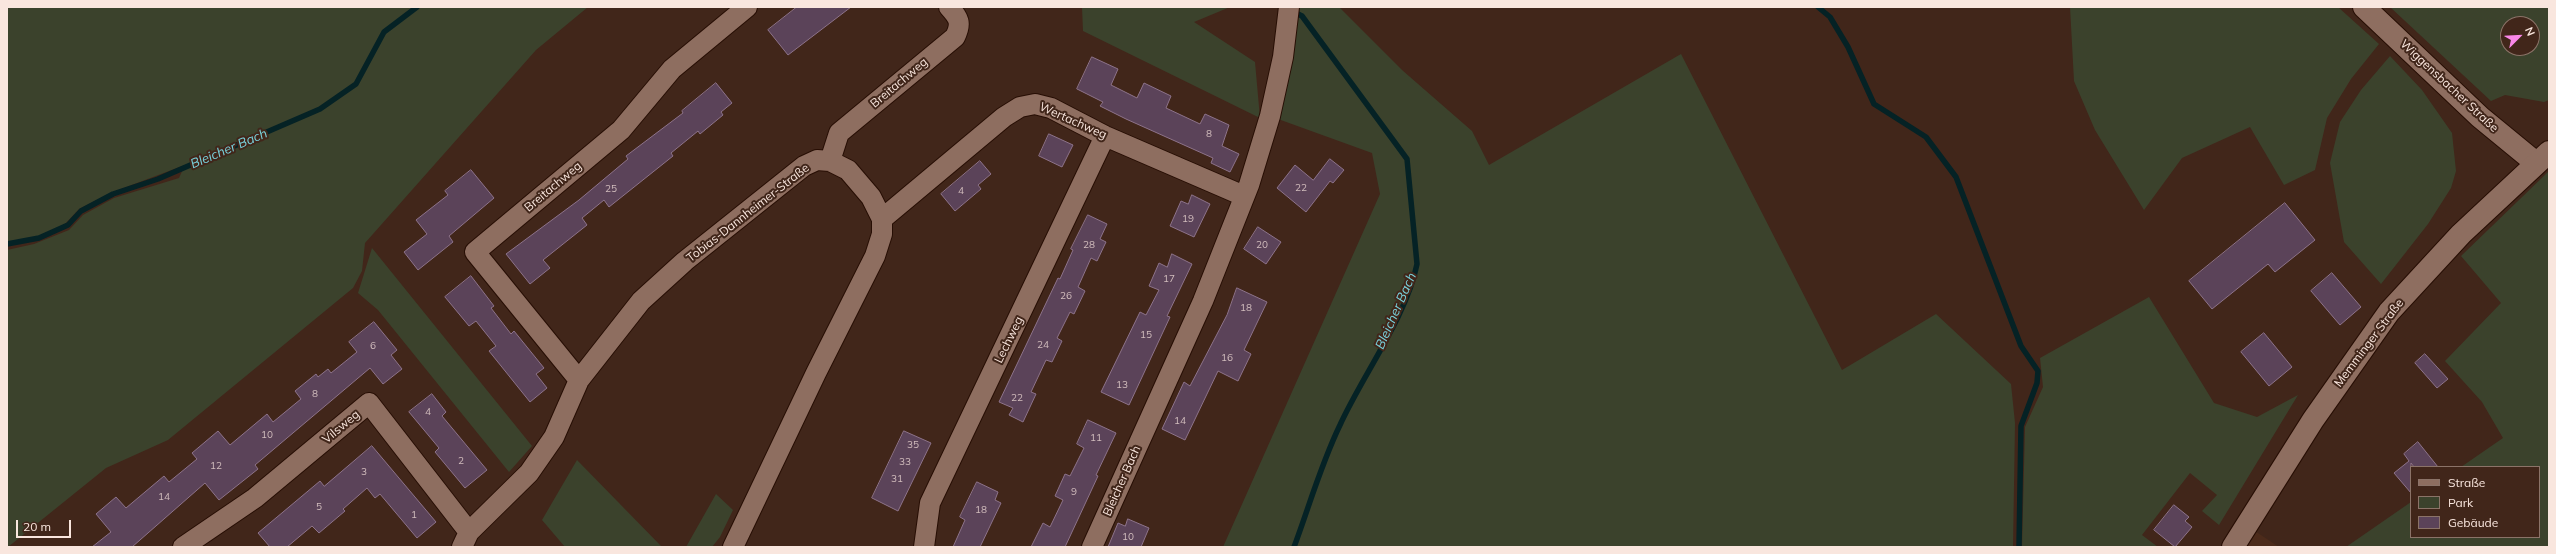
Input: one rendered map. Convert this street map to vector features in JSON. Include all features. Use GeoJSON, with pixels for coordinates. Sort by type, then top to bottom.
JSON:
{"type":"FeatureCollection","features":[{"type":"Feature","properties":{"kind":"main road","name":"Wiggensbacher Straße"},"geometry":{"type":"LineString","coordinates":[[2364,7],[2480,117],[2542,158]]}},
{"type":"Feature","properties":{"kind":"main road","name":"Memminger Straße"},"geometry":{"type":"LineString","coordinates":[[2233,547],[2313,420],[2390,312],[2461,234],[2542,158]]}},
{"type":"Feature","properties":{"kind":"street","name":"Breitachweg"},"geometry":{"type":"LineString","coordinates":[[579,380],[475,252],[621,130],[672,69],[747,7]]}},
{"type":"Feature","properties":{"kind":"street","name":"Breitachweg"},"geometry":{"type":"LineString","coordinates":[[830,162],[839,133],[955,36],[960,27],[959,18],[949,7]]}},
{"type":"Feature","properties":{"kind":"street","name":"Bleicher Bach"},"geometry":{"type":"LineString","coordinates":[[1092,547],[1203,301],[1244,196],[1270,116],[1289,13]]}},
{"type":"Feature","properties":{"kind":"street","name":"Wertachweg"},"geometry":{"type":"LineString","coordinates":[[882,218],[1004,117],[1020,107],[1035,104],[1051,108],[1105,136],[1244,196]]}},
{"type":"Feature","properties":{"kind":"street","name":"Lechweg"},"geometry":{"type":"LineString","coordinates":[[924,547],[930,503],[1105,136]]}},
{"type":"Feature","properties":{"kind":"street","name":"Tobias-Dannheimer-Straße"},"geometry":{"type":"LineString","coordinates":[[465,540],[529,473],[554,437],[579,380],[641,301],[685,262],[804,166],[817,160],[830,162],[848,170],[871,197],[882,218]]}},
{"type":"Feature","properties":{"kind":"street"},"geometry":{"type":"LineString","coordinates":[[733,547],[816,373],[875,256],[882,234],[882,218]]}},
{"type":"Feature","properties":{"kind":"street","name":"Vilsweg"},"geometry":{"type":"LineString","coordinates":[[183,547],[255,498],[369,403],[465,540]]}},
{"type":"Feature","properties":{"kind":"shaded area"},"geometry":{"type":"Polygon","coordinates":[[[2255,531],[2279,547],[2245,547],[2255,531]]]}},
{"type":"Feature","properties":{"kind":"green space"},"geometry":{"type":"Polygon","coordinates":[[[7,7],[588,7],[536,50],[365,243],[362,271],[353,288],[168,440],[106,468],[8,547],[7,250],[34,244],[69,230],[83,215],[114,198],[179,178],[185,165],[113,192],[79,209],[65,224],[40,237],[7,242],[7,7]]]}},
{"type":"Feature","properties":{"kind":"green space"},"geometry":{"type":"Polygon","coordinates":[[[1082,7],[1230,7],[1194,22],[1255,62],[1260,118],[1083,31],[1082,7]]]}},
{"type":"Feature","properties":{"kind":"green space"},"geometry":{"type":"Polygon","coordinates":[[[1297,7],[1339,7],[1402,70],[1472,131],[1489,165],[1681,54],[1842,370],[1936,314],[2011,384],[2015,423],[2013,547],[1223,547],[1380,194],[1372,153],[1278,119],[1297,7]]]}},
{"type":"Feature","properties":{"kind":"green space"},"geometry":{"type":"Polygon","coordinates":[[[2070,7],[2338,7],[2379,44],[2351,79],[2327,118],[2315,170],[2284,185],[2250,127],[2182,158],[2144,210],[2095,130],[2074,81],[2070,7]]]}},
{"type":"Feature","properties":{"kind":"green space"},"geometry":{"type":"Polygon","coordinates":[[[2390,7],[2549,7],[2549,100],[2544,102],[2505,95],[2491,101],[2390,7]]]}},
{"type":"Feature","properties":{"kind":"green space"},"geometry":{"type":"Polygon","coordinates":[[[2390,56],[2422,90],[2452,133],[2456,171],[2451,188],[2428,224],[2381,284],[2344,242],[2330,163],[2340,122],[2361,90],[2390,56]]]}},
{"type":"Feature","properties":{"kind":"green space"},"geometry":{"type":"Polygon","coordinates":[[[2549,171],[2549,547],[2346,547],[2410,503],[2410,538],[2540,538],[2540,466],[2462,466],[2503,438],[2482,402],[2445,361],[2501,303],[2461,256],[2549,171]]]}},
{"type":"Feature","properties":{"kind":"green space"},"geometry":{"type":"Polygon","coordinates":[[[372,248],[532,446],[509,472],[378,310],[358,293],[372,248]]]}},
{"type":"Feature","properties":{"kind":"green space"},"geometry":{"type":"Polygon","coordinates":[[[2149,297],[2214,403],[2257,417],[2298,395],[2219,525],[2202,511],[2217,495],[2190,473],[2142,535],[2158,547],[2022,547],[2025,427],[2043,387],[2040,358],[2149,297]]]}},
{"type":"Feature","properties":{"kind":"green space"},"geometry":{"type":"Polygon","coordinates":[[[577,460],[662,547],[565,547],[542,520],[577,460]]]}},
{"type":"Feature","properties":{"kind":"green space"},"geometry":{"type":"Polygon","coordinates":[[[716,494],[733,510],[720,537],[712,547],[686,547],[716,494]]]}},
{"type":"Feature","properties":{"kind":"building"},"geometry":{"type":"Polygon","coordinates":[[[797,7],[851,7],[788,55],[768,30],[797,7]]]}},
{"type":"Feature","properties":{"kind":"building"},"geometry":{"type":"Polygon","coordinates":[[[1092,57],[1118,69],[1111,85],[1137,98],[1144,83],[1171,96],[1166,108],[1200,124],[1205,114],[1229,125],[1222,146],[1239,154],[1230,172],[1211,163],[1213,158],[1100,106],[1103,102],[1077,89],[1092,57]]]}},
{"type":"Feature","properties":{"kind":"building"},"geometry":{"type":"Polygon","coordinates":[[[716,83],[732,103],[721,112],[723,115],[700,134],[698,131],[671,153],[673,156],[609,207],[604,200],[582,218],[587,225],[543,260],[550,268],[530,284],[506,254],[579,200],[628,159],[626,156],[683,113],[682,111],[716,83]]]}},
{"type":"Feature","properties":{"kind":"building"},"geometry":{"type":"Polygon","coordinates":[[[1049,134],[1073,145],[1062,167],[1039,156],[1049,134]]]}},
{"type":"Feature","properties":{"kind":"building"},"geometry":{"type":"Polygon","coordinates":[[[1330,159],[1344,170],[1333,183],[1330,181],[1306,212],[1277,188],[1295,165],[1313,180],[1330,159]]]}},
{"type":"Feature","properties":{"kind":"building"},"geometry":{"type":"Polygon","coordinates":[[[980,161],[991,174],[978,185],[981,189],[955,211],[941,194],[980,161]]]}},
{"type":"Feature","properties":{"kind":"building"},"geometry":{"type":"Polygon","coordinates":[[[471,170],[494,198],[449,236],[453,242],[418,270],[404,252],[427,234],[416,220],[448,195],[445,191],[471,170]]]}},
{"type":"Feature","properties":{"kind":"building"},"geometry":{"type":"Polygon","coordinates":[[[1192,195],[1210,204],[1194,237],[1170,226],[1181,201],[1188,204],[1192,195]]]}},
{"type":"Feature","properties":{"kind":"building"},"geometry":{"type":"Polygon","coordinates":[[[2285,203],[2315,240],[2275,272],[2268,264],[2212,309],[2189,281],[2285,203]]]}},
{"type":"Feature","properties":{"kind":"building"},"geometry":{"type":"Polygon","coordinates":[[[1088,215],[1107,224],[1100,239],[1106,242],[1097,261],[1091,258],[1078,287],[1085,291],[1074,314],[1070,312],[1057,338],[1062,341],[1052,362],[1046,360],[1031,392],[1036,394],[1023,422],[1009,415],[1013,408],[999,402],[1058,278],[1060,279],[1073,250],[1071,249],[1088,215]]]}},
{"type":"Feature","properties":{"kind":"building"},"geometry":{"type":"Polygon","coordinates":[[[1258,227],[1281,242],[1266,264],[1244,249],[1258,227]]]}},
{"type":"Feature","properties":{"kind":"building"},"geometry":{"type":"Polygon","coordinates":[[[1172,254],[1192,264],[1167,316],[1170,317],[1129,405],[1101,392],[1140,312],[1146,315],[1159,290],[1149,286],[1159,263],[1167,267],[1172,254]]]}},
{"type":"Feature","properties":{"kind":"building"},"geometry":{"type":"Polygon","coordinates":[[[2332,273],[2361,307],[2340,325],[2311,291],[2332,273]]]}},
{"type":"Feature","properties":{"kind":"building"},"geometry":{"type":"Polygon","coordinates":[[[471,276],[494,306],[491,308],[511,334],[514,331],[544,368],[536,374],[547,388],[530,402],[489,351],[496,346],[476,321],[469,326],[445,297],[471,276]]]}},
{"type":"Feature","properties":{"kind":"building"},"geometry":{"type":"Polygon","coordinates":[[[1237,288],[1267,302],[1244,350],[1251,354],[1238,381],[1218,371],[1185,440],[1162,429],[1184,382],[1190,386],[1227,315],[1237,288]]]}},
{"type":"Feature","properties":{"kind":"building"},"geometry":{"type":"Polygon","coordinates":[[[374,322],[397,350],[391,355],[402,369],[383,384],[370,368],[255,465],[258,469],[219,500],[205,483],[132,547],[92,547],[111,532],[96,514],[116,497],[126,508],[164,476],[169,482],[197,459],[192,453],[218,431],[230,445],[267,414],[273,422],[301,399],[295,391],[316,374],[318,377],[328,369],[331,373],[357,352],[349,342],[374,322]]]}},
{"type":"Feature","properties":{"kind":"building"},"geometry":{"type":"Polygon","coordinates":[[[2264,333],[2292,367],[2269,386],[2241,352],[2264,333]]]}},
{"type":"Feature","properties":{"kind":"building"},"geometry":{"type":"Polygon","coordinates":[[[2425,354],[2448,379],[2437,388],[2415,363],[2425,354]]]}},
{"type":"Feature","properties":{"kind":"building"},"geometry":{"type":"Polygon","coordinates":[[[432,394],[446,412],[442,416],[487,470],[465,488],[435,452],[439,448],[409,412],[432,394]]]}},
{"type":"Feature","properties":{"kind":"building"},"geometry":{"type":"Polygon","coordinates":[[[1088,420],[1116,433],[1096,475],[1098,476],[1065,547],[1031,547],[1043,523],[1050,527],[1063,500],[1055,496],[1065,474],[1070,476],[1084,448],[1077,444],[1088,420]]]}},
{"type":"Feature","properties":{"kind":"building"},"geometry":{"type":"Polygon","coordinates":[[[904,431],[931,443],[898,511],[872,498],[904,431]]]}},
{"type":"Feature","properties":{"kind":"building"},"geometry":{"type":"Polygon","coordinates":[[[2418,442],[2437,466],[2413,466],[2411,463],[2410,492],[2394,473],[2409,461],[2404,454],[2418,442]]]}},
{"type":"Feature","properties":{"kind":"building"},"geometry":{"type":"Polygon","coordinates":[[[372,446],[436,522],[417,538],[380,494],[375,498],[367,488],[343,509],[345,511],[319,533],[312,526],[287,547],[270,547],[258,533],[320,481],[324,486],[372,446]]]}},
{"type":"Feature","properties":{"kind":"building"},"geometry":{"type":"Polygon","coordinates":[[[977,482],[998,492],[995,500],[1001,503],[980,547],[953,547],[965,520],[960,517],[977,482]]]}},
{"type":"Feature","properties":{"kind":"building"},"geometry":{"type":"Polygon","coordinates":[[[2174,505],[2189,517],[2185,521],[2192,527],[2175,547],[2154,530],[2174,505]]]}},
{"type":"Feature","properties":{"kind":"building"},"geometry":{"type":"Polygon","coordinates":[[[1128,519],[1149,528],[1141,547],[1108,547],[1118,523],[1125,526],[1128,519]]]}},
{"type":"Feature","properties":{"kind":"waterway","name":"Bleicher Bach"},"geometry":{"type":"LineString","coordinates":[[7,244],[39,238],[68,225],[81,211],[113,194],[158,179],[320,109],[356,84],[384,32],[417,7]]}},
{"type":"Feature","properties":{"kind":"waterway"},"geometry":{"type":"LineString","coordinates":[[1818,7],[1830,17],[1848,47],[1874,104],[1926,137],[1956,177],[2021,346],[2038,371],[2037,383],[2021,426],[2019,547]]}},
{"type":"Feature","properties":{"kind":"waterway","name":"Bleicher Bach"},"geometry":{"type":"LineString","coordinates":[[1292,11],[1302,16],[1407,159],[1417,264],[1412,284],[1394,325],[1349,406],[1333,440],[1294,547]]}}]}
